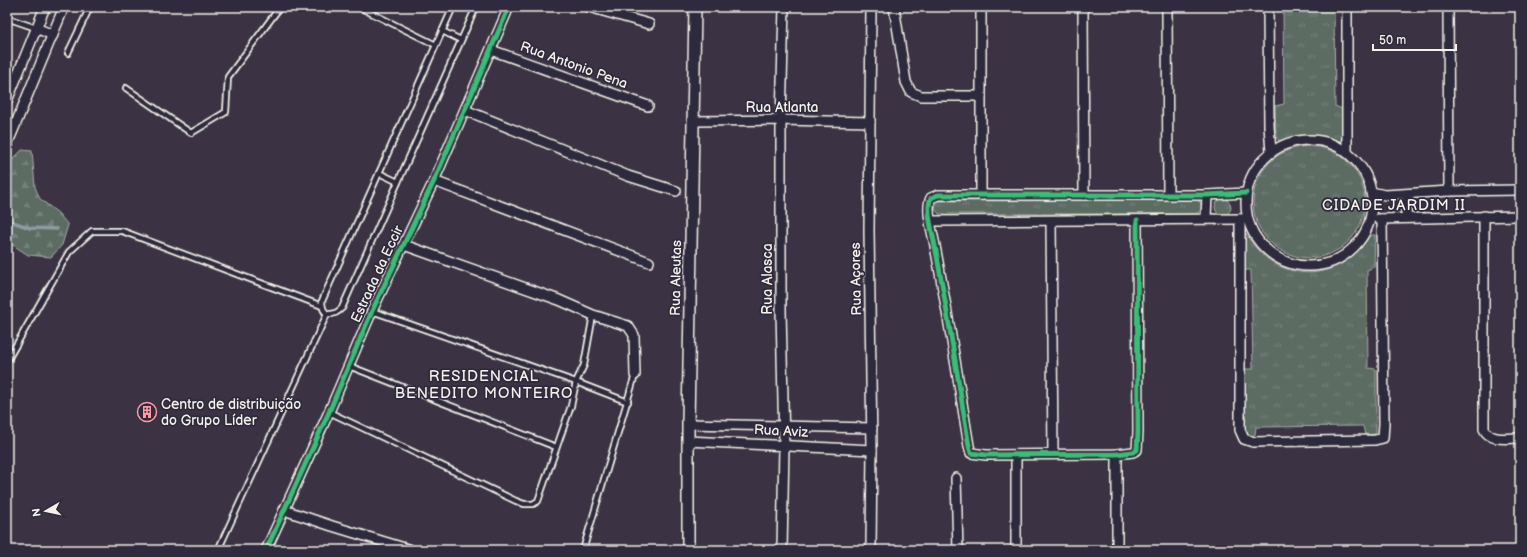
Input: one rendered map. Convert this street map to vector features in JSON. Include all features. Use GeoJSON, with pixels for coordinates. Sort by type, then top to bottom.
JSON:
{"type":"FeatureCollection","features":[{"type":"Feature","properties":{"kind":"street"},"geometry":{"type":"LineString","coordinates":[[7,101],[45,7]]}},
{"type":"Feature","properties":{"kind":"street"},"geometry":{"type":"LineString","coordinates":[[7,145],[64,7]]}},
{"type":"Feature","properties":{"kind":"street","name":"Estrada da Eccir"},"geometry":{"type":"LineString","coordinates":[[266,550],[329,412],[372,311],[434,181],[509,7]]}},
{"type":"Feature","properties":{"kind":"street"},"geometry":{"type":"LineString","coordinates":[[589,7],[649,24]]}},
{"type":"Feature","properties":{"kind":"street","name":"Rua Aleutas"},"geometry":{"type":"LineString","coordinates":[[688,550],[688,424],[695,7]]}},
{"type":"Feature","properties":{"kind":"street","name":"Rua Alasca"},"geometry":{"type":"LineString","coordinates":[[782,550],[784,446],[781,310],[781,120],[784,7]]}},
{"type":"Feature","properties":{"kind":"street","name":"Rua Açores"},"geometry":{"type":"LineString","coordinates":[[871,7],[869,230],[872,428],[871,550]]}},
{"type":"Feature","properties":{"kind":"street"},"geometry":{"type":"LineString","coordinates":[[894,7],[906,82],[911,92],[921,96],[981,96]]}},
{"type":"Feature","properties":{"kind":"street"},"geometry":{"type":"LineString","coordinates":[[981,7],[981,195]]}},
{"type":"Feature","properties":{"kind":"street"},"geometry":{"type":"LineString","coordinates":[[1083,7],[1084,195]]}},
{"type":"Feature","properties":{"kind":"street"},"geometry":{"type":"LineString","coordinates":[[1167,7],[1168,194]]}},
{"type":"Feature","properties":{"kind":"street"},"geometry":{"type":"LineString","coordinates":[[1268,7],[1269,126],[1271,152]]}},
{"type":"Feature","properties":{"kind":"street"},"geometry":{"type":"LineString","coordinates":[[1347,7],[1347,152]]}},
{"type":"Feature","properties":{"kind":"street"},"geometry":{"type":"LineString","coordinates":[[1448,7],[1449,191]]}},
{"type":"Feature","properties":{"kind":"street"},"geometry":{"type":"LineString","coordinates":[[36,28],[53,35]]}},
{"type":"Feature","properties":{"kind":"street","name":"Rua Antonio Pena"},"geometry":{"type":"LineString","coordinates":[[491,50],[648,106]]}},
{"type":"Feature","properties":{"kind":"street"},"geometry":{"type":"LineString","coordinates":[[464,110],[628,176],[676,191]]}},
{"type":"Feature","properties":{"kind":"street","name":"Rua Atlanta"},"geometry":{"type":"LineString","coordinates":[[694,121],[781,120],[870,122]]}},
{"type":"Feature","properties":{"kind":"street"},"geometry":{"type":"LineString","coordinates":[[1244,219],[1255,237],[1267,251],[1282,261],[1300,267],[1319,266],[1337,261],[1352,250],[1364,235],[1371,218],[1371,192],[1363,170],[1356,160],[1347,152],[1333,144],[1317,140],[1301,140],[1285,144],[1271,152],[1259,163],[1251,177],[1246,193],[1244,219],[1240,430],[1244,440],[1253,442],[1375,440],[1382,438],[1384,423],[1382,219]]}},
{"type":"Feature","properties":{"kind":"street"},"geometry":{"type":"LineString","coordinates":[[434,181],[649,262]]}},
{"type":"Feature","properties":{"kind":"street"},"geometry":{"type":"LineString","coordinates":[[1371,192],[1385,195],[1449,191],[1520,190]]}},
{"type":"Feature","properties":{"kind":"street"},"geometry":{"type":"LineString","coordinates":[[1137,220],[1138,446],[1136,450],[1133,452],[1117,454],[974,454],[970,450],[946,302],[930,221],[929,203],[931,198],[934,196],[947,195],[1207,195],[1246,193]]}},
{"type":"Feature","properties":{"kind":"street"},"geometry":{"type":"LineString","coordinates":[[1406,218],[1407,194]]}},
{"type":"Feature","properties":{"kind":"street"},"geometry":{"type":"LineString","coordinates":[[1206,218],[1207,195]]}},
{"type":"Feature","properties":{"kind":"street"},"geometry":{"type":"LineString","coordinates":[[1484,216],[1484,429],[1486,434],[1490,437],[1520,438]]}},
{"type":"Feature","properties":{"kind":"street"},"geometry":{"type":"LineString","coordinates":[[1371,218],[1520,216]]}},
{"type":"Feature","properties":{"kind":"street"},"geometry":{"type":"LineString","coordinates":[[930,221],[1051,221],[1206,218],[1244,219]]}},
{"type":"Feature","properties":{"kind":"street"},"geometry":{"type":"LineString","coordinates":[[1051,221],[1053,454]]}},
{"type":"Feature","properties":{"kind":"street"},"geometry":{"type":"LineString","coordinates":[[404,245],[559,300],[593,315],[628,326],[634,335],[635,375]]}},
{"type":"Feature","properties":{"kind":"street","name":"Rua Aviz"},"geometry":{"type":"LineString","coordinates":[[688,424],[872,428]]}},
{"type":"Feature","properties":{"kind":"street","name":"Rua Aviz"},"geometry":{"type":"LineString","coordinates":[[688,441],[872,450]]}},
{"type":"Feature","properties":{"kind":"street"},"geometry":{"type":"LineString","coordinates":[[1117,454],[1117,550]]}},
{"type":"Feature","properties":{"kind":"street"},"geometry":{"type":"LineString","coordinates":[[1016,455],[1016,550]]}},
{"type":"Feature","properties":{"kind":"street"},"geometry":{"type":"LineString","coordinates":[[956,478],[958,550]]}},
{"type":"Feature","properties":{"kind":"street"},"geometry":{"type":"LineString","coordinates":[[284,510],[411,550]]}},
{"type":"Feature","properties":{"kind":"lane"},"geometry":{"type":"LineString","coordinates":[[68,53],[90,7]]}},
{"type":"Feature","properties":{"kind":"lane"},"geometry":{"type":"LineString","coordinates":[[126,88],[191,134],[226,112],[228,77],[280,7]]}},
{"type":"Feature","properties":{"kind":"lane"},"geometry":{"type":"LineString","coordinates":[[359,7],[436,46]]}},
{"type":"Feature","properties":{"kind":"lane"},"geometry":{"type":"LineString","coordinates":[[327,314],[322,306],[322,301],[453,7]]}},
{"type":"Feature","properties":{"kind":"lane"},"geometry":{"type":"LineString","coordinates":[[327,314],[336,314],[342,308],[476,7]]}},
{"type":"Feature","properties":{"kind":"lane"},"geometry":{"type":"LineString","coordinates":[[7,18],[36,28]]}},
{"type":"Feature","properties":{"kind":"lane"},"geometry":{"type":"LineString","coordinates":[[442,31],[461,40]]}},
{"type":"Feature","properties":{"kind":"lane"},"geometry":{"type":"LineString","coordinates":[[379,173],[398,182]]}},
{"type":"Feature","properties":{"kind":"lane"},"geometry":{"type":"LineString","coordinates":[[7,361],[69,252],[92,232],[122,231],[322,306]]}},
{"type":"Feature","properties":{"kind":"lane"},"geometry":{"type":"LineString","coordinates":[[372,311],[576,382],[628,402]]}},
{"type":"Feature","properties":{"kind":"lane"},"geometry":{"type":"LineString","coordinates":[[218,550],[327,314]]}},
{"type":"Feature","properties":{"kind":"lane"},"geometry":{"type":"LineString","coordinates":[[329,412],[516,501],[524,504],[533,504],[538,501],[571,406],[576,382],[584,364],[593,315]]}},
{"type":"Feature","properties":{"kind":"lane"},"geometry":{"type":"LineString","coordinates":[[349,366],[556,447]]}},
{"type":"Feature","properties":{"kind":"lane"},"geometry":{"type":"LineString","coordinates":[[583,550],[635,375]]}},
{"type":"Feature","properties":{"kind":"green space"},"geometry":{"type":"Polygon","coordinates":[[[1283,7],[1334,7],[1335,106],[1342,109],[1343,138],[1339,141],[1317,136],[1302,136],[1279,141],[1276,137],[1275,106],[1284,104],[1283,7]]]}},
{"type":"Feature","properties":{"kind":"green space"},"geometry":{"type":"Polygon","coordinates":[[[1309,146],[1330,150],[1348,163],[1361,181],[1365,202],[1361,223],[1348,241],[1330,254],[1309,258],[1288,254],[1270,241],[1257,223],[1253,202],[1257,181],[1270,163],[1288,150],[1309,146]]]}},
{"type":"Feature","properties":{"kind":"green space"},"geometry":{"type":"Polygon","coordinates":[[[22,150],[32,151],[35,187],[40,199],[58,213],[68,225],[62,245],[51,257],[28,255],[10,243],[7,244],[7,172],[13,159],[22,150]]]}},
{"type":"Feature","properties":{"kind":"green space"},"geometry":{"type":"Polygon","coordinates":[[[1223,199],[1229,201],[1231,207],[1229,213],[1223,215],[1217,213],[1215,207],[1217,201],[1223,199]]]}},
{"type":"Feature","properties":{"kind":"green space"},"geometry":{"type":"Polygon","coordinates":[[[1196,200],[1200,202],[1202,206],[1201,211],[1195,214],[939,214],[935,209],[936,204],[940,201],[1196,200]]]}},
{"type":"Feature","properties":{"kind":"green space"},"geometry":{"type":"Polygon","coordinates":[[[1242,234],[1246,234],[1259,251],[1274,263],[1290,270],[1308,273],[1325,271],[1341,264],[1356,252],[1369,235],[1375,235],[1374,267],[1367,270],[1368,368],[1376,369],[1376,434],[1365,435],[1363,426],[1256,427],[1255,435],[1245,436],[1244,369],[1253,369],[1251,270],[1243,270],[1242,234]]]}},
{"type":"Feature","properties":{"kind":"waterway"},"geometry":{"type":"LineString","coordinates":[[7,220],[30,228],[57,229]]}},
{"type":"Feature","properties":{"kind":"cycle path"},"geometry":{"type":"LineString","coordinates":[[266,550],[329,412],[372,311],[434,181],[509,7]]}},
{"type":"Feature","properties":{"kind":"cycle path"},"geometry":{"type":"LineString","coordinates":[[1137,220],[1137,450],[1117,454],[986,455],[971,453],[930,222],[929,203],[931,198],[938,195],[1207,195],[1246,193]]}},
{"type":"Feature","properties":{"kind":"place","name":"Centro de distribuição do Grupo Líder"},"geometry":{"type":"Point","coordinates":[147,412]}},
{"type":"Feature","properties":{"kind":"district","name":"CIDADE JARDIM II"},"geometry":{"type":"Point","coordinates":[1394,205]}},
{"type":"Feature","properties":{"kind":"district","name":"RESIDENCIAL BENEDITO MONTEIRO"},"geometry":{"type":"Point","coordinates":[484,384]}}]}
